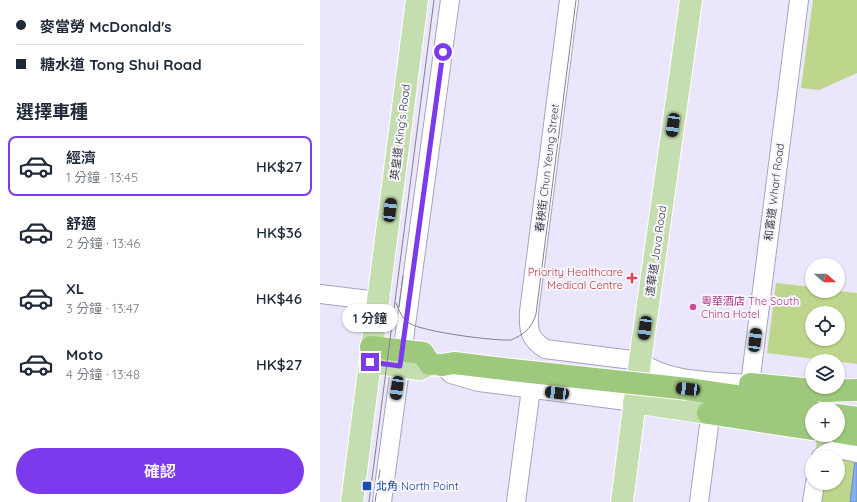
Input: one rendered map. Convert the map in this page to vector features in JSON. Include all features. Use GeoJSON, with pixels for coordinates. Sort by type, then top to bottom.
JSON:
{"type":"FeatureCollection","features":[{"type":"Feature","properties":{"kind":"highway"},"geometry":{"type":"LineString","coordinates":[[371,355],[401,358],[423,353],[436,364],[454,363],[810,403],[857,403]]}},
{"type":"Feature","properties":{"kind":"highway"},"geometry":{"type":"LineString","coordinates":[[750,384],[804,402],[824,391],[857,390]]}},
{"type":"Feature","properties":{"kind":"highway"},"geometry":{"type":"LineString","coordinates":[[708,413],[805,428]]}},
{"type":"Feature","properties":{"kind":"highway"},"geometry":{"type":"LineString","coordinates":[[845,417],[857,418]]}},
{"type":"Feature","properties":{"kind":"highway"},"geometry":{"type":"LineString","coordinates":[[845,436],[857,444]]}},
{"type":"Feature","properties":{"kind":"main road","name":"英皇道 King's Road"},"geometry":{"type":"LineString","coordinates":[[352,502],[417,0]]}},
{"type":"Feature","properties":{"kind":"main road","name":"渣華道 Java Road"},"geometry":{"type":"LineString","coordinates":[[622,502],[634,402],[691,0]]}},
{"type":"Feature","properties":{"kind":"main road"},"geometry":{"type":"LineString","coordinates":[[634,402],[708,413]]}},
{"type":"Feature","properties":{"kind":"street"},"geometry":{"type":"LineString","coordinates":[[382,502],[450,0]]}},
{"type":"Feature","properties":{"kind":"street","name":"春秧街 Chun Yeung Street"},"geometry":{"type":"LineString","coordinates":[[569,0],[528,312],[529,329],[535,342],[545,349],[640,361]]}},
{"type":"Feature","properties":{"kind":"street","name":"和富道 Wharf Road"},"geometry":{"type":"LineString","coordinates":[[750,384],[764,264],[799,0]]}},
{"type":"Feature","properties":{"kind":"street"},"geometry":{"type":"LineString","coordinates":[[320,294],[378,302]]}},
{"type":"Feature","properties":{"kind":"street"},"geometry":{"type":"LineString","coordinates":[[640,361],[648,367],[668,376],[750,384]]}},
{"type":"Feature","properties":{"kind":"street"},"geometry":{"type":"LineString","coordinates":[[436,364],[451,374],[479,382],[531,390],[634,402]]}},
{"type":"Feature","properties":{"kind":"street"},"geometry":{"type":"LineString","coordinates":[[516,502],[531,390]]}},
{"type":"Feature","properties":{"kind":"street"},"geometry":{"type":"LineString","coordinates":[[699,502],[710,418],[708,413]]}},
{"type":"Feature","properties":{"kind":"street"},"geometry":{"type":"LineString","coordinates":[[833,450],[857,444]]}},
{"type":"Feature","properties":{"kind":"street"},"geometry":{"type":"LineString","coordinates":[[812,502],[813,490]]}},
{"type":"Feature","properties":{"kind":"green space"},"geometry":{"type":"Polygon","coordinates":[[[813,0],[857,0],[857,73],[819,90],[801,88],[813,0]]]}},
{"type":"Feature","properties":{"kind":"green space"},"geometry":{"type":"Polygon","coordinates":[[[776,283],[805,286],[805,298],[845,298],[845,292],[857,293],[857,364],[845,363],[845,354],[805,354],[805,358],[767,353],[776,283]]]}},
{"type":"Feature","properties":{"kind":"green space"},"geometry":{"type":"Polygon","coordinates":[[[845,441],[857,448],[850,502],[809,502],[811,490],[845,490],[845,450],[816,450],[816,442],[845,442],[845,441]]]}},
{"type":"Feature","properties":{"kind":"water"},"geometry":{"type":"Polygon","coordinates":[[[857,448],[857,502],[850,502],[856,453],[857,448]]]}},
{"type":"Feature","properties":{"kind":"tram line"},"geometry":{"type":"LineString","coordinates":[[369,502],[434,0]]}},
{"type":"Feature","properties":{"kind":"tram line"},"geometry":{"type":"LineString","coordinates":[[396,303],[403,317],[409,323],[428,330],[443,333],[511,340],[523,333],[532,323],[536,314],[576,0]]}},
{"type":"Feature","properties":{"kind":"tram line"},"geometry":{"type":"LineString","coordinates":[[399,307],[403,276]]}},
{"type":"Feature","properties":{"kind":"tram line"},"geometry":{"type":"LineString","coordinates":[[375,502],[380,470]]}},
{"type":"Feature","properties":{"kind":"place","name":"Priority Healthcare Medical Centre"},"geometry":{"type":"Point","coordinates":[632,278]}},
{"type":"Feature","properties":{"kind":"place","name":"粵華酒店 The South China Hotel"},"geometry":{"type":"Point","coordinates":[693,307]}},
{"type":"Feature","properties":{"kind":"place","name":"北角 North Point"},"geometry":{"type":"Point","coordinates":[367,486]}},
{"type":"Feature","properties":{"kind":"route"},"geometry":{"type":"LineString","coordinates":[[370,362],[400,366],[409,291],[443,52]]}}]}
